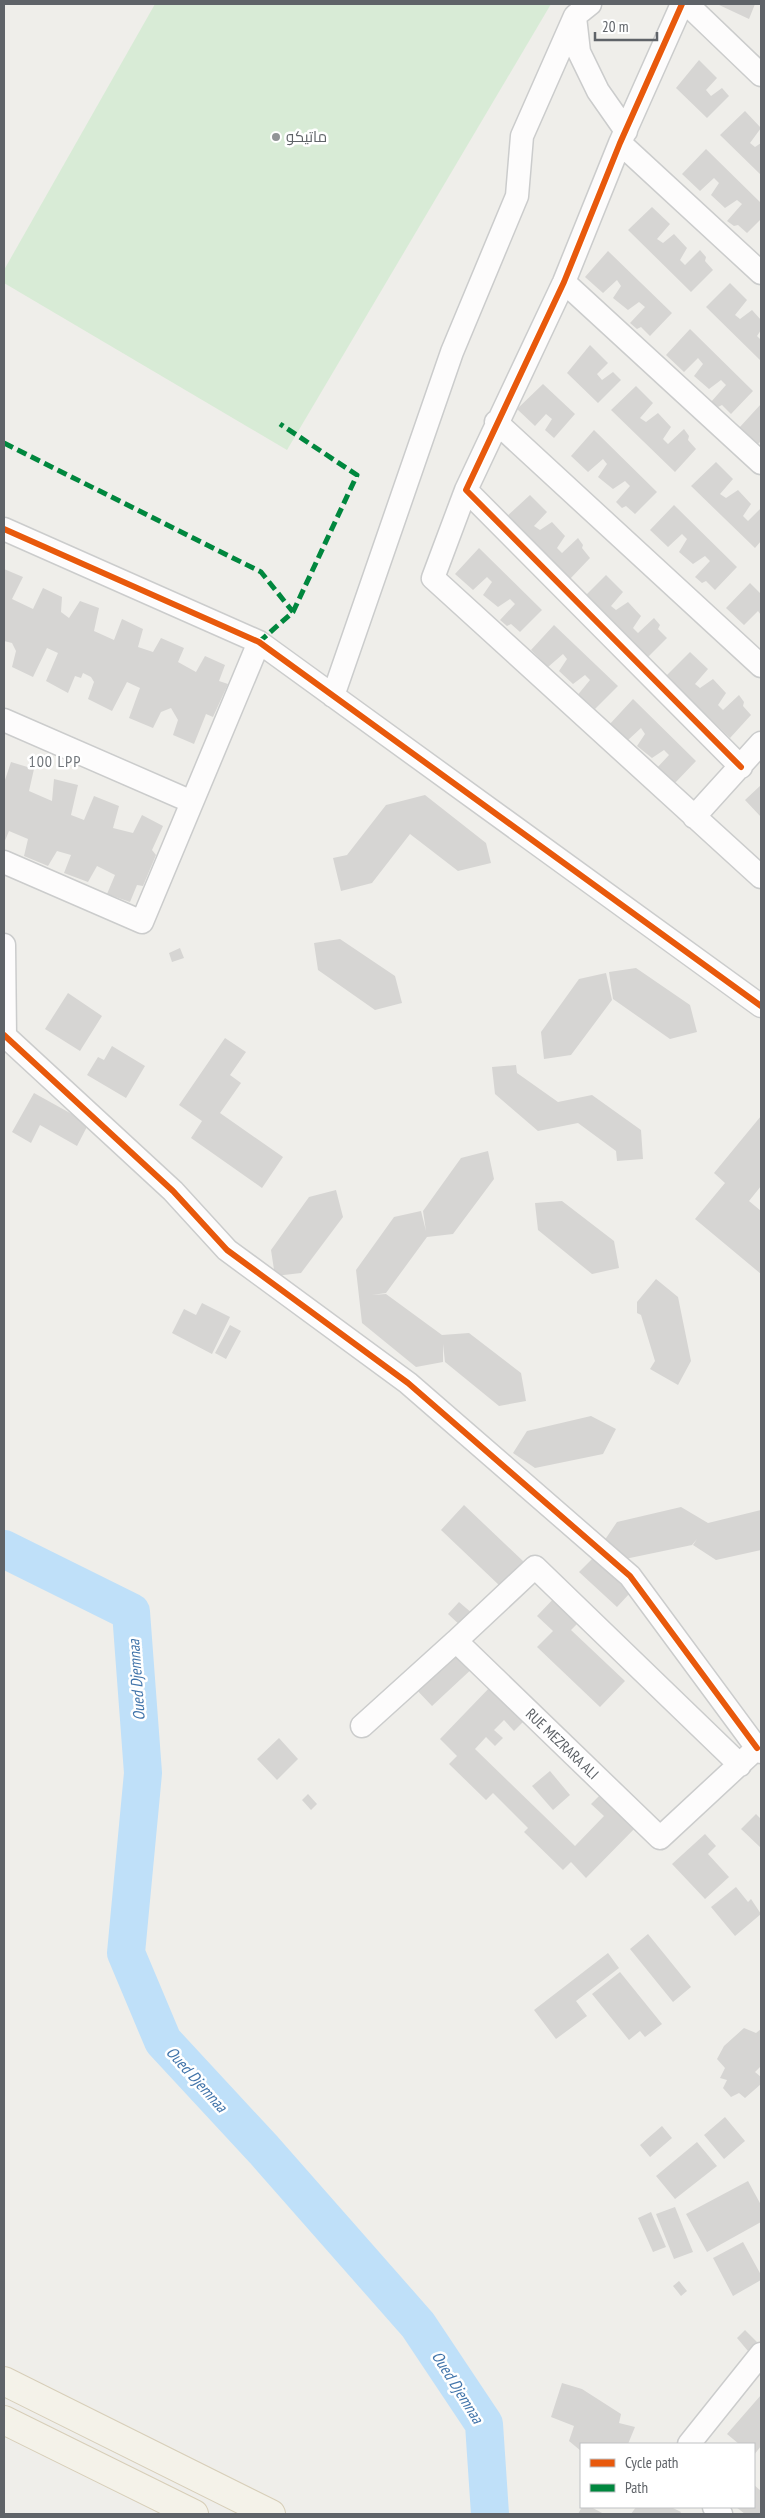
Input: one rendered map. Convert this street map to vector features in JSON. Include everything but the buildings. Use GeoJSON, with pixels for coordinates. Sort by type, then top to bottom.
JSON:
{"type":"FeatureCollection","features":[{"type":"Feature","properties":{"kind":"main road"},"geometry":{"type":"LineString","coordinates":[[4,2381],[271,2514]]}},
{"type":"Feature","properties":{"kind":"main road"},"geometry":{"type":"LineString","coordinates":[[4,2420],[194,2514]]}},
{"type":"Feature","properties":{"kind":"street"},"geometry":{"type":"LineString","coordinates":[[682,4],[623,137],[564,282],[496,422],[466,490],[433,578],[761,877]]}},
{"type":"Feature","properties":{"kind":"street"},"geometry":{"type":"LineString","coordinates":[[687,4],[761,75]]}},
{"type":"Feature","properties":{"kind":"street"},"geometry":{"type":"LineString","coordinates":[[583,10],[579,52],[623,137],[761,273]]}},
{"type":"Feature","properties":{"kind":"street"},"geometry":{"type":"LineString","coordinates":[[333,696],[452,352],[516,196],[522,136],[583,10]]}},
{"type":"Feature","properties":{"kind":"street"},"geometry":{"type":"LineString","coordinates":[[564,282],[761,463]]}},
{"type":"Feature","properties":{"kind":"street"},"geometry":{"type":"LineString","coordinates":[[496,422],[761,666]]}},
{"type":"Feature","properties":{"kind":"street"},"geometry":{"type":"LineString","coordinates":[[466,490],[741,767]]}},
{"type":"Feature","properties":{"kind":"street"},"geometry":{"type":"LineString","coordinates":[[4,530],[259,642],[761,1006]]}},
{"type":"Feature","properties":{"kind":"street"},"geometry":{"type":"LineString","coordinates":[[4,862],[142,922],[259,642]]}},
{"type":"Feature","properties":{"kind":"street"},"geometry":{"type":"LineString","coordinates":[[4,720],[192,802]]}},
{"type":"Feature","properties":{"kind":"street"},"geometry":{"type":"LineString","coordinates":[[694,817],[761,743]]}},
{"type":"Feature","properties":{"kind":"street"},"geometry":{"type":"LineString","coordinates":[[4,944],[5,1036],[173,1191],[227,1250],[408,1383],[630,1576],[759,1750]]}},
{"type":"Feature","properties":{"kind":"street"},"geometry":{"type":"LineString","coordinates":[[362,1726],[534,1567],[740,1765]]}},
{"type":"Feature","properties":{"kind":"street","name":"RUE MEZRARA ALI"},"geometry":{"type":"LineString","coordinates":[[456,1641],[660,1838],[759,1750]]}},
{"type":"Feature","properties":{"kind":"street"},"geometry":{"type":"LineString","coordinates":[[690,2443],[761,2354]]}},
{"type":"Feature","properties":{"kind":"green space","name":"ماتيكو"},"geometry":{"type":"Polygon","coordinates":[[[155,4],[551,4],[287,450],[4,283],[4,270],[155,4]]]}},
{"type":"Feature","properties":{"kind":"waterway","name":"Oued Djemnaa"},"geometry":{"type":"LineString","coordinates":[[4,1549],[131,1612],[143,1773],[126,1953],[163,2041],[264,2150],[418,2325],[484,2424],[490,2514]]}},
{"type":"Feature","properties":{"kind":"marked path"},"geometry":{"type":"LineString","coordinates":[[259,642],[293,612],[357,475],[280,424]]}},
{"type":"Feature","properties":{"kind":"marked path"},"geometry":{"type":"LineString","coordinates":[[4,443],[261,572],[293,612]]}},
{"type":"Feature","properties":{"kind":"cycle path"},"geometry":{"type":"LineString","coordinates":[[682,4],[620,143],[564,282],[466,490],[741,767]]}},
{"type":"Feature","properties":{"kind":"cycle path"},"geometry":{"type":"LineString","coordinates":[[4,529],[259,642],[761,1006]]}},
{"type":"Feature","properties":{"kind":"cycle path"},"geometry":{"type":"LineString","coordinates":[[4,1035],[173,1191],[227,1250],[408,1383],[630,1576],[757,1748]]}},
{"type":"Feature","properties":{"kind":"place","name":"ماتيكو"},"geometry":{"type":"Point","coordinates":[276,137]}},
{"type":"Feature","properties":{"kind":"district","name":"100 LPP"},"geometry":{"type":"Point","coordinates":[55,761]}}]}
